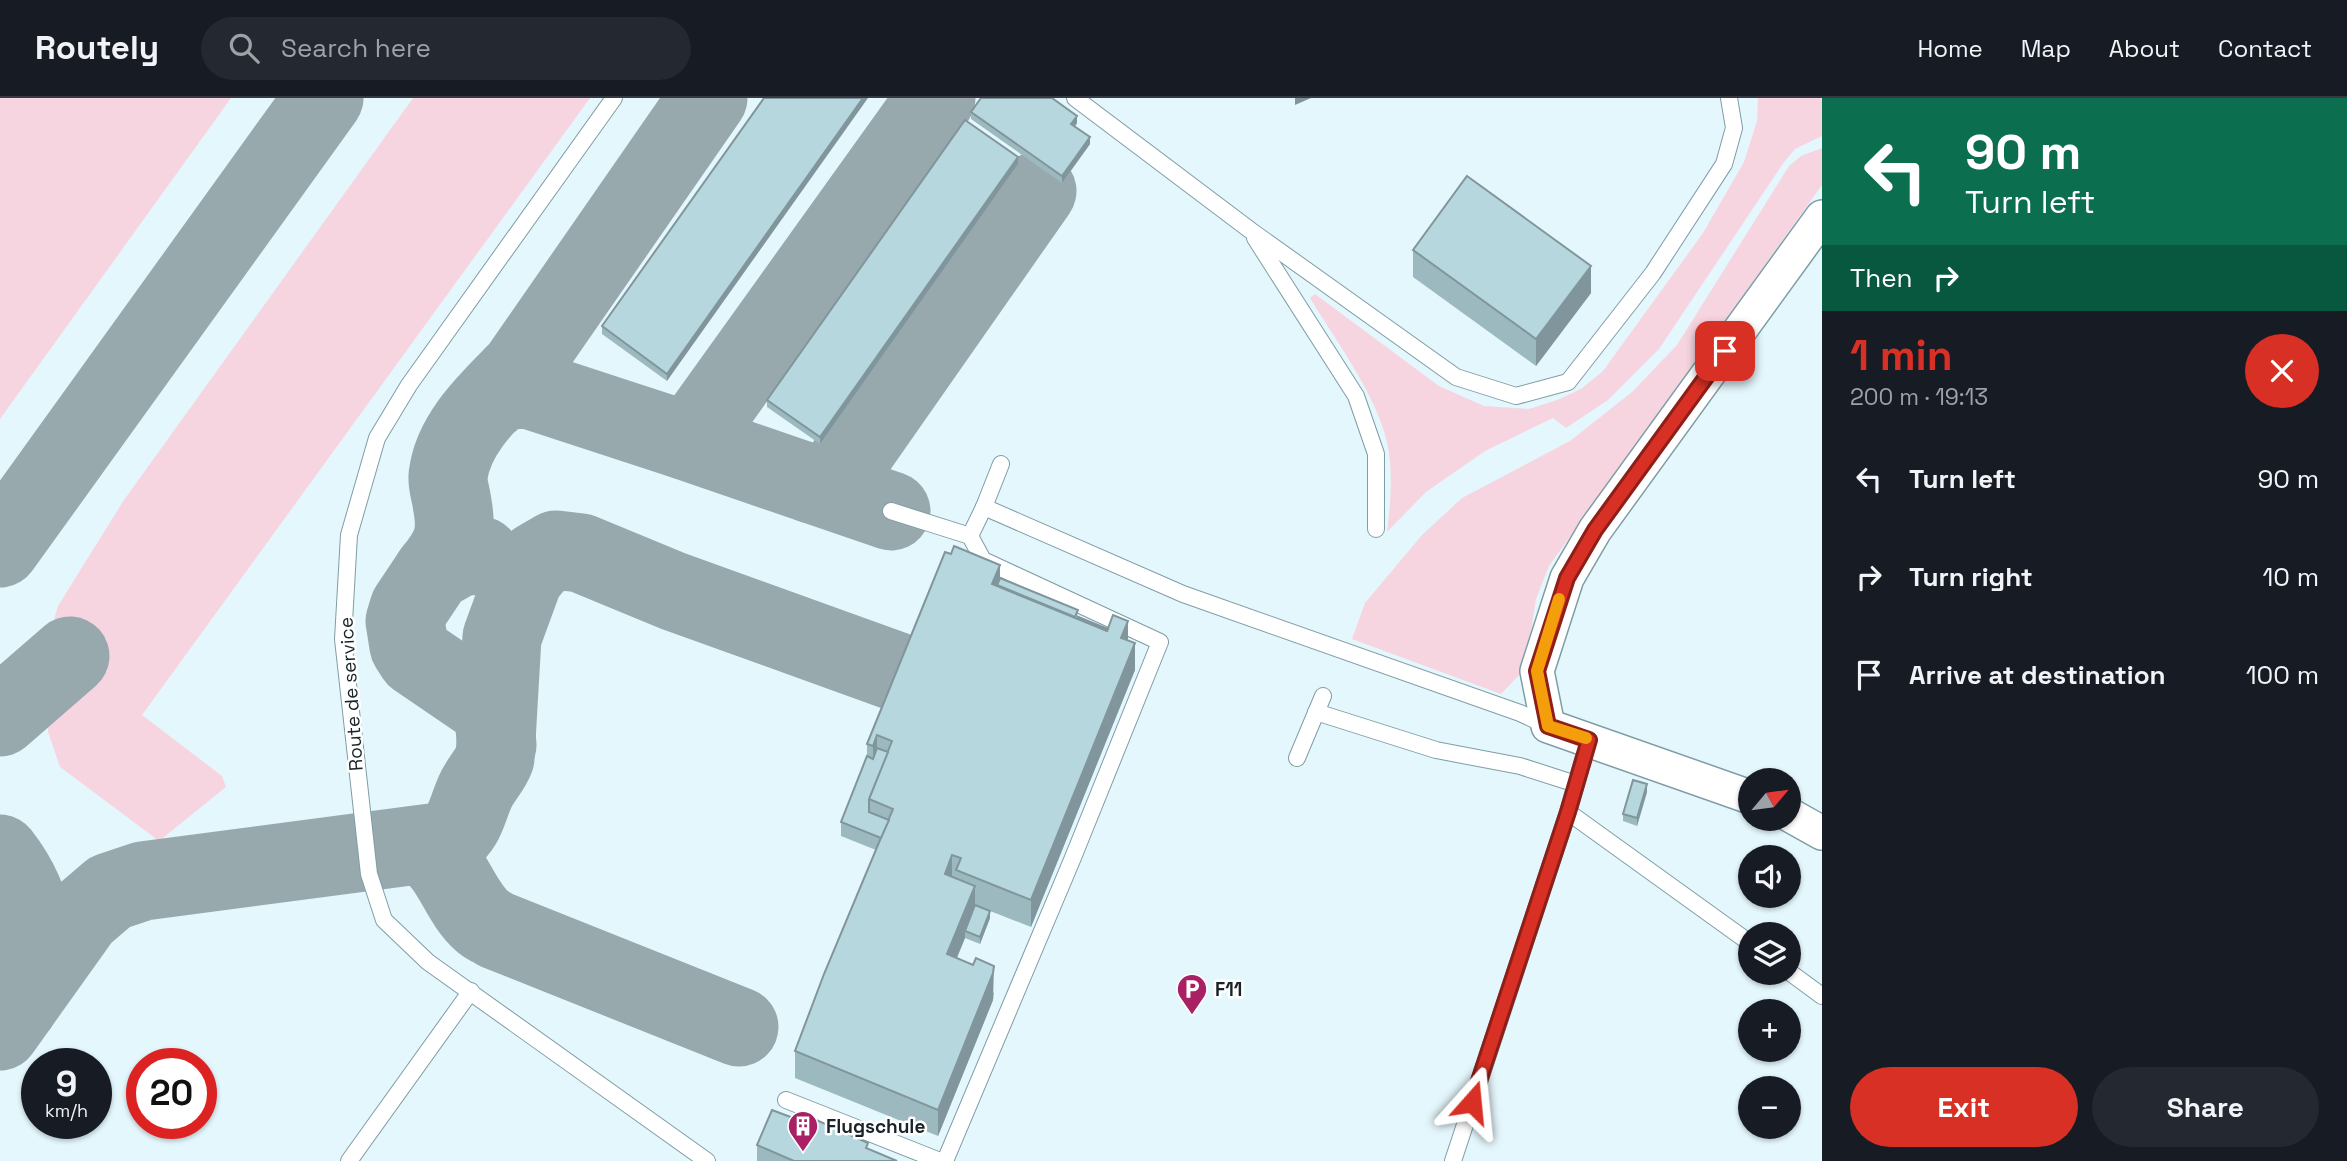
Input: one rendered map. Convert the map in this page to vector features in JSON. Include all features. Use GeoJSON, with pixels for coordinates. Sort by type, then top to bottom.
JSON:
{"type":"FeatureCollection","features":[{"type":"Feature","properties":{"kind":"street"},"geometry":{"type":"LineString","coordinates":[[1738,793],[1548,726],[1537,671],[1567,578],[1595,530],[1822,217]]}},
{"type":"Feature","properties":{"kind":"street"},"geometry":{"type":"LineString","coordinates":[[1801,821],[1822,833]]}},
{"type":"Feature","properties":{"kind":"lane","name":"Route de service"},"geometry":{"type":"LineString","coordinates":[[614,98],[409,385],[377,438],[349,534],[343,639],[369,874],[384,920],[428,962],[707,1161]]}},
{"type":"Feature","properties":{"kind":"lane"},"geometry":{"type":"LineString","coordinates":[[1075,98],[1250,230],[1456,377],[1516,396],[1568,382],[1653,274],[1724,164],[1734,128],[1729,98]]}},
{"type":"Feature","properties":{"kind":"lane"},"geometry":{"type":"LineString","coordinates":[[1250,230],[1356,396],[1376,454],[1376,529]]}},
{"type":"Feature","properties":{"kind":"lane"},"geometry":{"type":"LineString","coordinates":[[970,536],[1001,464]]}},
{"type":"Feature","properties":{"kind":"lane"},"geometry":{"type":"LineString","coordinates":[[984,507],[1183,594],[1507,708],[1548,726]]}},
{"type":"Feature","properties":{"kind":"lane"},"geometry":{"type":"LineString","coordinates":[[786,1100],[943,1161],[1072,860],[1160,642],[983,560],[970,536],[891,511]]}},
{"type":"Feature","properties":{"kind":"lane"},"geometry":{"type":"LineString","coordinates":[[1297,758],[1322,696]]}},
{"type":"Feature","properties":{"kind":"lane"},"geometry":{"type":"LineString","coordinates":[[1316,712],[1436,750],[1520,766],[1576,784]]}},
{"type":"Feature","properties":{"kind":"lane"},"geometry":{"type":"LineString","coordinates":[[1453,1161],[1568,812],[1589,740]]}},
{"type":"Feature","properties":{"kind":"lane"},"geometry":{"type":"LineString","coordinates":[[1568,812],[1738,934]]}},
{"type":"Feature","properties":{"kind":"lane"},"geometry":{"type":"LineString","coordinates":[[1801,981],[1822,996]]}},
{"type":"Feature","properties":{"kind":"lane"},"geometry":{"type":"LineString","coordinates":[[349,1161],[471,991]]}},
{"type":"Feature","properties":{"kind":"shaded area"},"geometry":{"type":"Polygon","coordinates":[[[0,98],[231,98],[0,419],[0,98]]]}},
{"type":"Feature","properties":{"kind":"shaded area"},"geometry":{"type":"Polygon","coordinates":[[[413,98],[590,98],[142,715],[222,776],[226,787],[159,841],[60,767],[48,732],[46,647],[58,606],[124,500],[413,98]]]}},
{"type":"Feature","properties":{"kind":"shaded area"},"geometry":{"type":"Polygon","coordinates":[[[1758,98],[1820,98],[1822,136],[1795,149],[1784,162],[1659,349],[1608,400],[1566,428],[1553,418],[1485,451],[1426,492],[1387,532],[1391,471],[1387,441],[1380,419],[1359,377],[1310,298],[1315,294],[1439,386],[1484,406],[1529,409],[1557,400],[1581,389],[1603,371],[1703,233],[1744,162],[1757,121],[1758,98]]]}},
{"type":"Feature","properties":{"kind":"shaded area"},"geometry":{"type":"Polygon","coordinates":[[[1822,148],[1822,185],[1549,566],[1536,599],[1525,669],[1501,694],[1352,639],[1365,603],[1422,535],[1462,498],[1570,441],[1632,392],[1677,345],[1789,166],[1801,156],[1822,148]]]}},
{"type":"Feature","properties":{"kind":"building"},"geometry":{"type":"Polygon","coordinates":[[[764,98],[863,98],[667,374],[602,326],[764,98]]]}},
{"type":"Feature","properties":{"kind":"building"},"geometry":{"type":"Polygon","coordinates":[[[981,98],[1052,98],[1077,116],[1071,124],[1090,137],[1062,176],[971,112],[981,98]]]}},
{"type":"Feature","properties":{"kind":"building"},"geometry":{"type":"Polygon","coordinates":[[[965,120],[1018,157],[820,437],[767,400],[965,120]]]}},
{"type":"Feature","properties":{"kind":"building"},"geometry":{"type":"Polygon","coordinates":[[[1467,176],[1591,266],[1536,339],[1413,250],[1467,176]]]}},
{"type":"Feature","properties":{"kind":"building"},"geometry":{"type":"Polygon","coordinates":[[[954,546],[1000,565],[992,584],[1107,631],[1113,615],[1128,621],[1121,638],[1135,643],[1031,900],[956,870],[961,858],[952,855],[945,874],[975,886],[947,954],[973,965],[976,958],[994,966],[938,1110],[795,1051],[893,809],[869,799],[892,741],[877,735],[873,746],[867,744],[945,552],[951,554],[954,546]]]}},
{"type":"Feature","properties":{"kind":"building"},"geometry":{"type":"Polygon","coordinates":[[[1000,578],[1078,610],[1075,617],[997,585],[1000,578]]]}},
{"type":"Feature","properties":{"kind":"building"},"geometry":{"type":"Polygon","coordinates":[[[1078,617],[1108,629],[1107,631],[1078,617]]]}},
{"type":"Feature","properties":{"kind":"building"},"geometry":{"type":"Polygon","coordinates":[[[877,748],[888,752],[869,799],[869,812],[889,820],[881,838],[841,822],[867,756],[873,759],[877,748]]]}},
{"type":"Feature","properties":{"kind":"building"},"geometry":{"type":"Polygon","coordinates":[[[1633,780],[1647,784],[1637,818],[1623,814],[1633,780]]]}},
{"type":"Feature","properties":{"kind":"building"},"geometry":{"type":"Polygon","coordinates":[[[975,905],[990,911],[980,937],[965,931],[975,905]]]}},
{"type":"Feature","properties":{"kind":"building"},"geometry":{"type":"Polygon","coordinates":[[[772,1110],[809,1124],[812,1118],[868,1143],[866,1148],[897,1161],[794,1161],[757,1145],[772,1110]]]}},
{"type":"Feature","properties":{"kind":"taxiway"},"geometry":{"type":"LineString","coordinates":[[0,548],[324,98]]}},
{"type":"Feature","properties":{"kind":"taxiway"},"geometry":{"type":"LineString","coordinates":[[433,572],[449,548],[454,532],[448,476],[457,445],[475,417],[520,369],[708,98]]}},
{"type":"Feature","properties":{"kind":"taxiway"},"geometry":{"type":"LineString","coordinates":[[684,440],[693,437],[936,98]]}},
{"type":"Feature","properties":{"kind":"taxiway"},"geometry":{"type":"LineString","coordinates":[[812,484],[825,482],[839,474],[1037,191]]}},
{"type":"Feature","properties":{"kind":"taxiway"},"geometry":{"type":"LineString","coordinates":[[489,402],[505,390],[528,389],[891,511]]}},
{"type":"Feature","properties":{"kind":"taxiway"},"geometry":{"type":"LineString","coordinates":[[0,1031],[82,916],[110,892],[143,881],[447,841],[454,835],[495,758],[502,637],[524,577],[537,561],[556,550],[581,553],[673,591],[906,675]]}},
{"type":"Feature","properties":{"kind":"taxiway"},"geometry":{"type":"LineString","coordinates":[[481,556],[463,555],[433,572],[409,608],[405,621],[409,646],[416,657],[485,704],[494,720],[497,745]]}},
{"type":"Feature","properties":{"kind":"taxiway"},"geometry":{"type":"LineString","coordinates":[[0,717],[70,656]]}},
{"type":"Feature","properties":{"kind":"taxiway"},"geometry":{"type":"LineString","coordinates":[[419,845],[430,851],[447,869],[473,912],[496,930],[739,1027]]}},
{"type":"Feature","properties":{"kind":"taxiway"},"geometry":{"type":"LineString","coordinates":[[0,854],[22,891],[32,927],[30,965],[18,1006]]}},
{"type":"Feature","properties":{"kind":"slow traffic"},"geometry":{"type":"LineString","coordinates":[[1559,599],[1537,671],[1548,726],[1586,738]]}},
{"type":"Feature","properties":{"kind":"place","name":"F11"},"geometry":{"type":"Point","coordinates":[1192,1016]}},
{"type":"Feature","properties":{"kind":"place","name":"Flugschule"},"geometry":{"type":"Point","coordinates":[803,1153]}},
{"type":"Feature","properties":{"kind":"route"},"geometry":{"type":"LineString","coordinates":[[1472,1102],[1568,812],[1589,740],[1548,726],[1537,671],[1553,619],[1567,578],[1595,530],[1725,351]]}}]}
